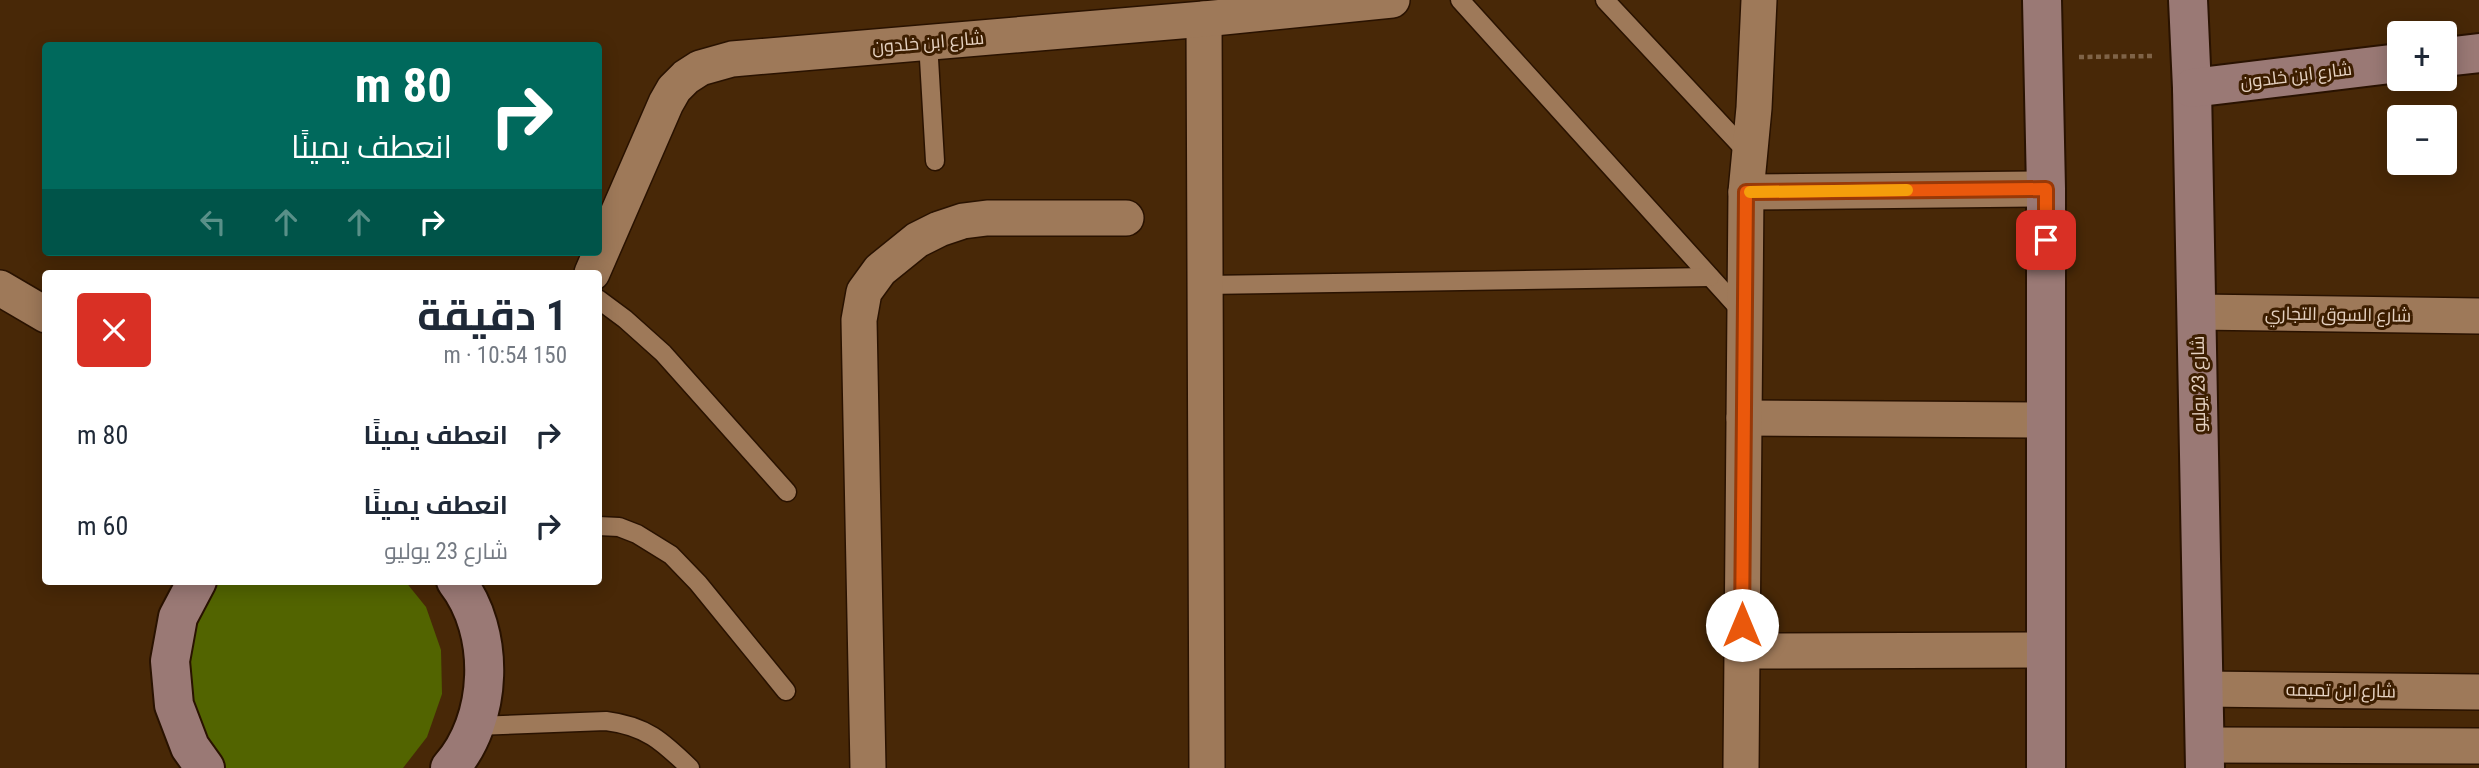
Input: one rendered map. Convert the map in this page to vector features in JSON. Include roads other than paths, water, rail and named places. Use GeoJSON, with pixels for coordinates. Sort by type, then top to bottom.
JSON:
{"type":"FeatureCollection","features":[{"type":"Feature","properties":{"kind":"main road"},"geometry":{"type":"LineString","coordinates":[[2042,0],[2046,189],[2046,768]]}},
{"type":"Feature","properties":{"kind":"main road","name":"شارع 23 يوليو"},"geometry":{"type":"LineString","coordinates":[[2188,0],[2205,756]]}},
{"type":"Feature","properties":{"kind":"main road"},"geometry":{"type":"LineString","coordinates":[[2457,56],[2479,53]]}},
{"type":"Feature","properties":{"kind":"main road","name":"شارع ابن خلدون"},"geometry":{"type":"LineString","coordinates":[[2191,72],[2387,63]]}},
{"type":"Feature","properties":{"kind":"main road"},"geometry":{"type":"LineString","coordinates":[[195,585],[178,617],[170,661],[174,705],[190,747],[205,768]]}},
{"type":"Feature","properties":{"kind":"main road"},"geometry":{"type":"LineString","coordinates":[[450,768],[475,726],[484,691],[484,654],[476,619],[461,585]]}},
{"type":"Feature","properties":{"kind":"street","name":"شارع ابن خلدون"},"geometry":{"type":"LineString","coordinates":[[602,250],[666,103],[686,77],[708,65],[732,58],[1204,19],[1392,0]]}},
{"type":"Feature","properties":{"kind":"street"},"geometry":{"type":"LineString","coordinates":[[1741,768],[1746,192],[1754,108],[1759,0]]}},
{"type":"Feature","properties":{"kind":"street"},"geometry":{"type":"LineString","coordinates":[[1204,19],[1207,768]]}},
{"type":"Feature","properties":{"kind":"street"},"geometry":{"type":"LineString","coordinates":[[1746,192],[2046,189]]}},
{"type":"Feature","properties":{"kind":"street"},"geometry":{"type":"LineString","coordinates":[[868,768],[859,320],[864,292],[880,270],[917,240],[963,221],[987,218],[1126,218]]}},
{"type":"Feature","properties":{"kind":"street"},"geometry":{"type":"LineString","coordinates":[[0,288],[42,313]]}},
{"type":"Feature","properties":{"kind":"street","name":"شارع السوق التجاري"},"geometry":{"type":"LineString","coordinates":[[2197,312],[2479,316]]}},
{"type":"Feature","properties":{"kind":"street"},"geometry":{"type":"LineString","coordinates":[[1744,418],[2046,420]]}},
{"type":"Feature","properties":{"kind":"street"},"geometry":{"type":"LineString","coordinates":[[1742,651],[2046,650]]}},
{"type":"Feature","properties":{"kind":"street","name":"شارع ابن تميمه"},"geometry":{"type":"LineString","coordinates":[[2204,689],[2479,692]]}},
{"type":"Feature","properties":{"kind":"street"},"geometry":{"type":"LineString","coordinates":[[2205,756],[2479,746]]}},
{"type":"Feature","properties":{"kind":"lane"},"geometry":{"type":"LineString","coordinates":[[1460,0],[1745,316]]}},
{"type":"Feature","properties":{"kind":"lane"},"geometry":{"type":"LineString","coordinates":[[1605,0],[1748,153]]}},
{"type":"Feature","properties":{"kind":"lane"},"geometry":{"type":"LineString","coordinates":[[928,42],[935,161]]}},
{"type":"Feature","properties":{"kind":"lane"},"geometry":{"type":"LineString","coordinates":[[1205,285],[1710,277]]}},
{"type":"Feature","properties":{"kind":"lane"},"geometry":{"type":"LineString","coordinates":[[602,302],[663,353],[787,492]]}},
{"type":"Feature","properties":{"kind":"lane"},"geometry":{"type":"LineString","coordinates":[[602,526],[619,527],[638,534],[671,555],[698,583],[786,691]]}},
{"type":"Feature","properties":{"kind":"lane"},"geometry":{"type":"LineString","coordinates":[[475,726],[607,721],[626,723],[660,739],[690,768]]}}]}
